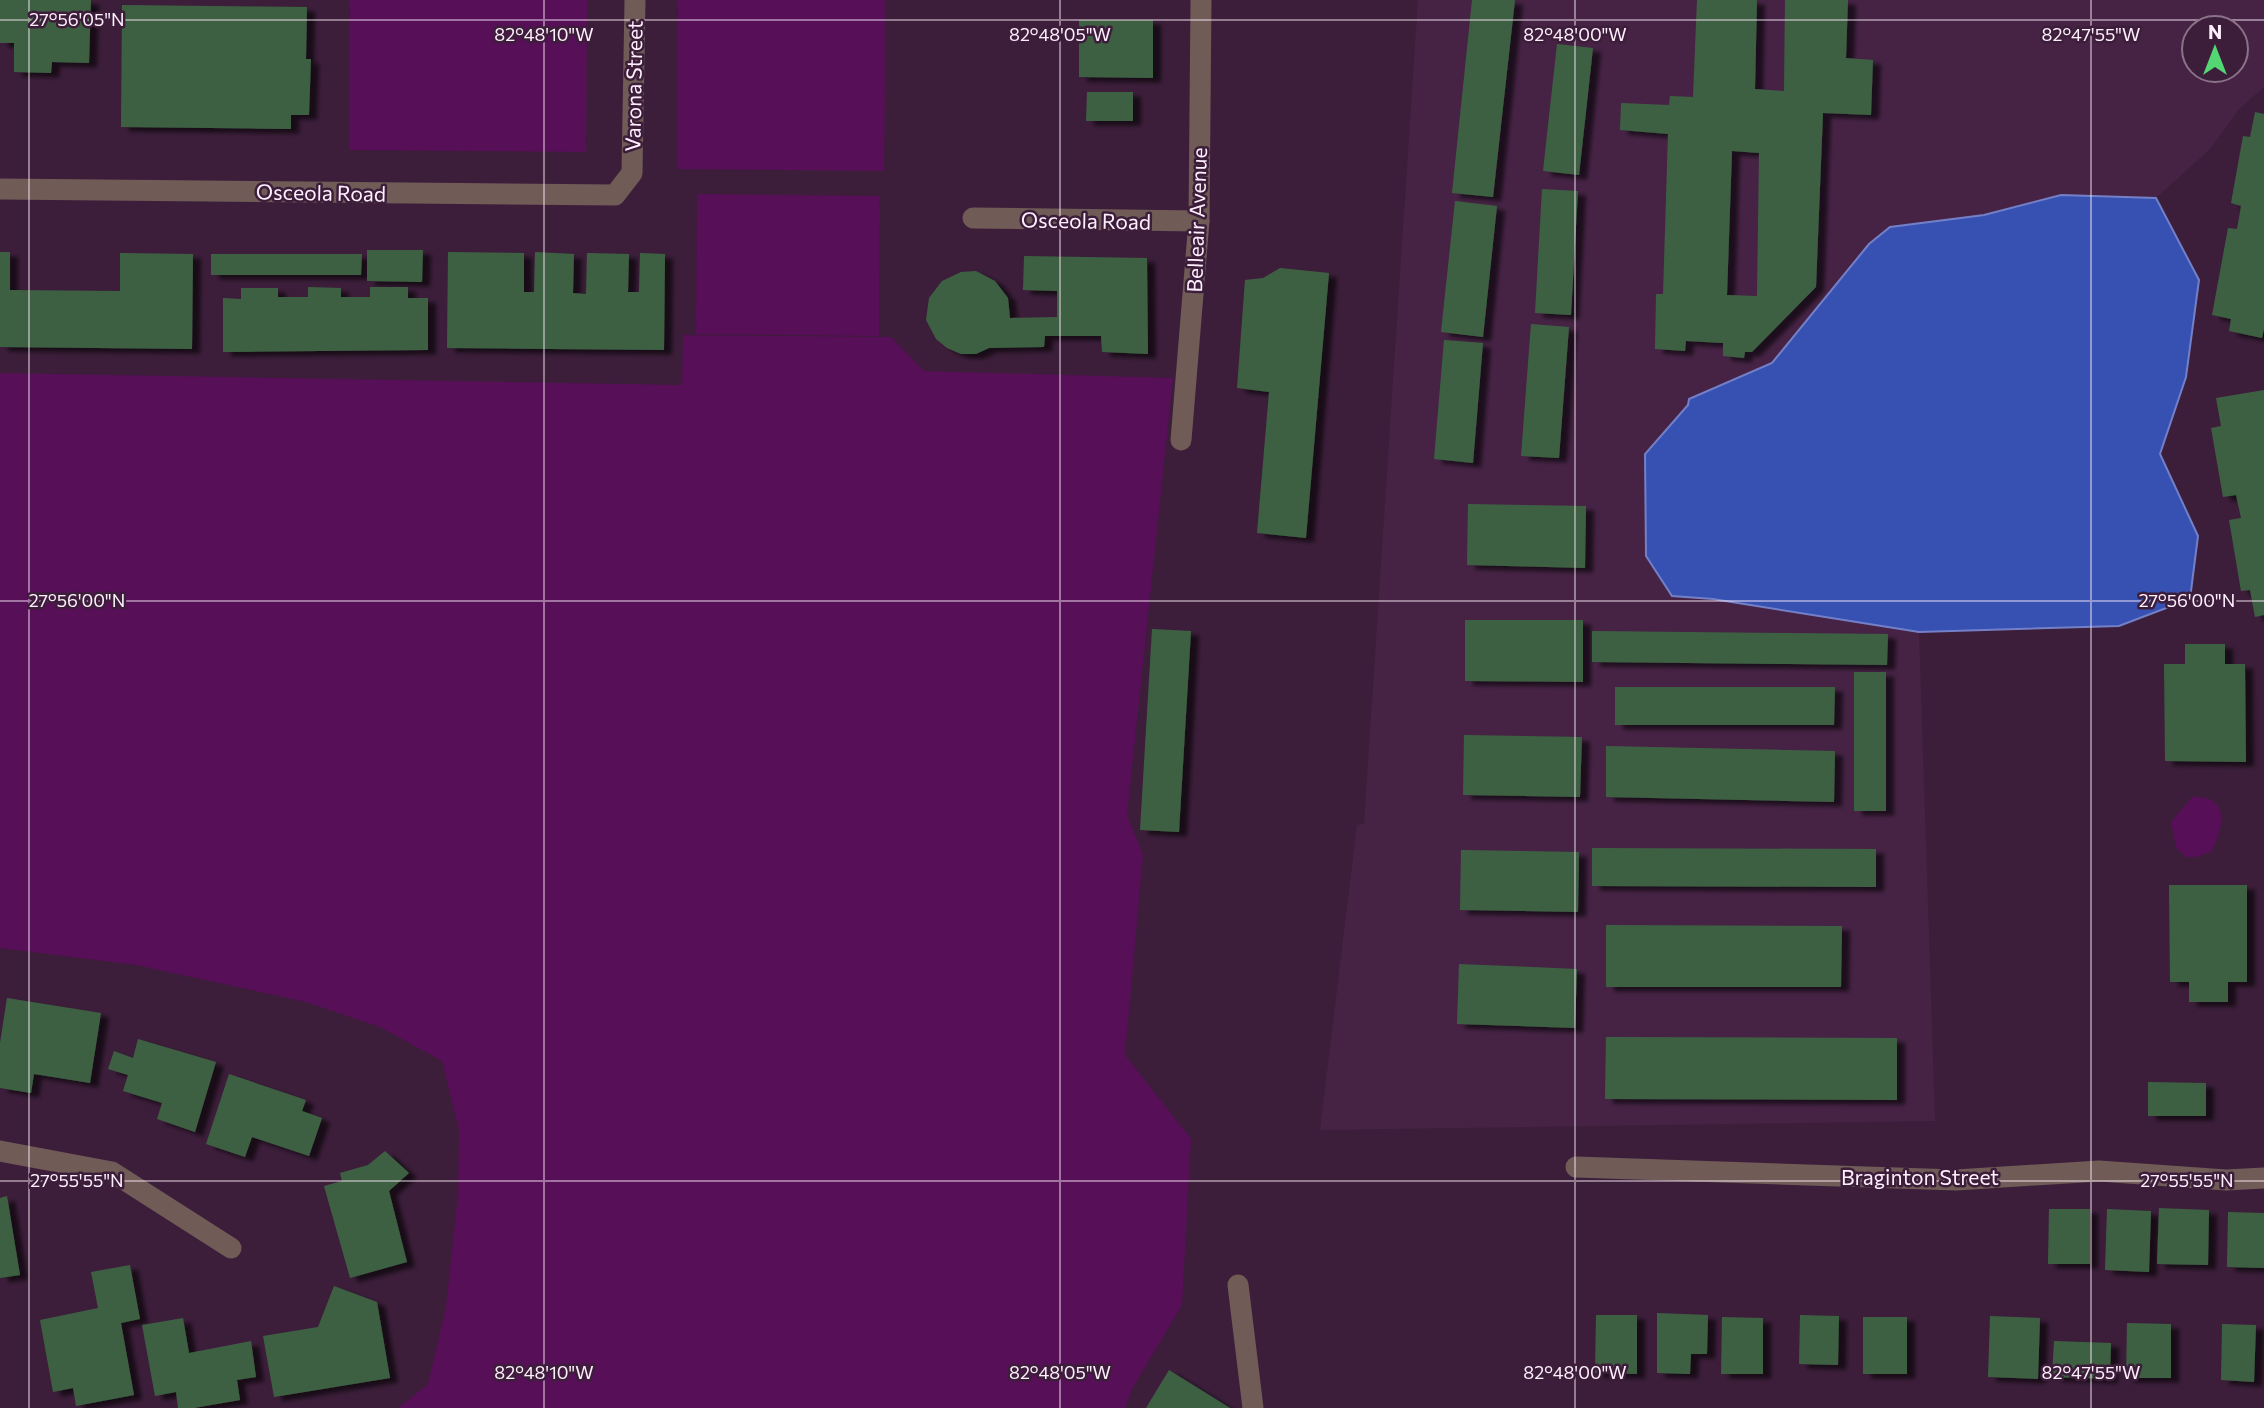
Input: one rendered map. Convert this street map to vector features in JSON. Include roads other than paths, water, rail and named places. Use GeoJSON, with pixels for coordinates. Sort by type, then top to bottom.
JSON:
{"type":"FeatureCollection","features":[{"type":"Feature","properties":{"kind":"street","name":"Varona Street"},"geometry":{"type":"LineString","coordinates":[[632,173],[635,0]]}},
{"type":"Feature","properties":{"kind":"street","name":"Belleair Avenue"},"geometry":{"type":"LineString","coordinates":[[1181,440],[1199,221],[1201,0]]}},
{"type":"Feature","properties":{"kind":"street","name":"Osceola Road"},"geometry":{"type":"LineString","coordinates":[[0,189],[615,195],[632,173]]}},
{"type":"Feature","properties":{"kind":"street","name":"Osceola Road"},"geometry":{"type":"LineString","coordinates":[[973,218],[1199,221]]}},
{"type":"Feature","properties":{"kind":"street"},"geometry":{"type":"LineString","coordinates":[[0,1151],[112,1172],[231,1248]]}},
{"type":"Feature","properties":{"kind":"street","name":"Braginton Street"},"geometry":{"type":"LineString","coordinates":[[1576,1167],[1956,1180],[2099,1171],[2227,1180],[2264,1178]]}},
{"type":"Feature","properties":{"kind":"street"},"geometry":{"type":"LineString","coordinates":[[1238,1284],[1253,1408]]}},
{"type":"Feature","properties":{"kind":"water"},"geometry":{"type":"Polygon","coordinates":[[[2061,195],[2156,198],[2199,280],[2186,377],[2160,454],[2198,536],[2190,599],[2119,626],[1919,632],[1713,599],[1672,596],[1646,556],[1645,454],[1688,405],[1689,399],[1772,363],[1869,244],[1890,227],[1984,215],[2061,195]]]}}]}
